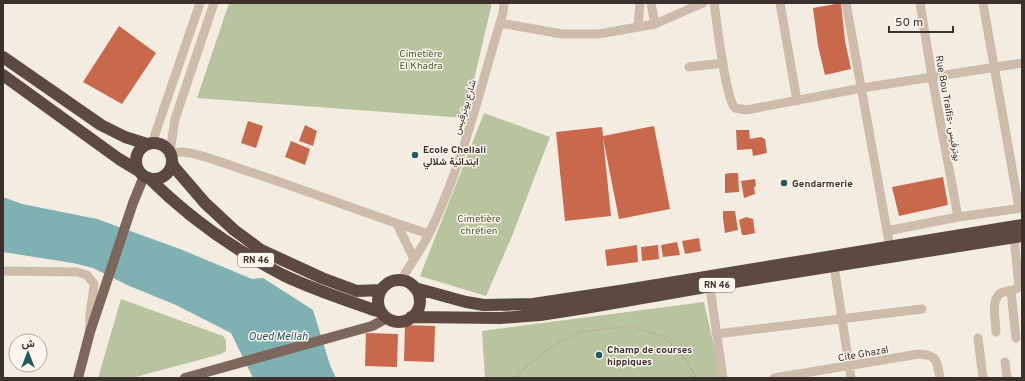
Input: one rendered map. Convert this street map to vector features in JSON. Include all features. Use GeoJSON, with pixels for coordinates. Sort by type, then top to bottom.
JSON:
{"type":"FeatureCollection","features":[{"type":"Feature","properties":{"kind":"highway"},"geometry":{"type":"LineString","coordinates":[[3,57],[100,125],[125,137],[149,144],[162,145],[171,156],[168,172],[164,176],[154,179],[144,175],[3,75]]}},
{"type":"Feature","properties":{"kind":"highway"},"geometry":{"type":"LineString","coordinates":[[144,175],[136,165],[136,159],[142,148],[149,144]]}},
{"type":"Feature","properties":{"kind":"highway","name":"RN 46"},"geometry":{"type":"LineString","coordinates":[[171,156],[174,167],[205,203],[234,230],[260,250],[322,278],[357,291],[381,290]]}},
{"type":"Feature","properties":{"kind":"highway","name":"RN 46"},"geometry":{"type":"LineString","coordinates":[[144,175],[182,209],[255,260],[284,275],[325,293],[384,315]]}},
{"type":"Feature","properties":{"kind":"highway","name":"RN 46"},"geometry":{"type":"LineString","coordinates":[[411,317],[500,318],[540,315],[890,246],[1022,225]]}},
{"type":"Feature","properties":{"kind":"highway","name":"RN 46"},"geometry":{"type":"LineString","coordinates":[[415,288],[429,293],[484,305],[533,304],[626,290],[834,266],[1018,237]]}},
{"type":"Feature","properties":{"kind":"highway"},"geometry":{"type":"LineString","coordinates":[[400,280],[411,284],[415,288],[419,300],[419,306],[411,317],[399,321],[384,315],[378,301],[381,290],[389,282],[400,280]]}},
{"type":"Feature","properties":{"kind":"main road"},"geometry":{"type":"LineString","coordinates":[[78,378],[90,332],[133,203],[144,175]]}},
{"type":"Feature","properties":{"kind":"main road"},"geometry":{"type":"LineString","coordinates":[[185,378],[372,326],[384,315]]}},
{"type":"Feature","properties":{"kind":"street"},"geometry":{"type":"LineString","coordinates":[[149,144],[200,3]]}},
{"type":"Feature","properties":{"kind":"street"},"geometry":{"type":"LineString","coordinates":[[171,156],[175,119],[214,3]]}},
{"type":"Feature","properties":{"kind":"street"},"geometry":{"type":"LineString","coordinates":[[503,13],[504,3]]}},
{"type":"Feature","properties":{"kind":"street"},"geometry":{"type":"LineString","coordinates":[[503,13],[510,3]]}},
{"type":"Feature","properties":{"kind":"street"},"geometry":{"type":"LineString","coordinates":[[638,28],[640,3]]}},
{"type":"Feature","properties":{"kind":"street"},"geometry":{"type":"LineString","coordinates":[[651,3],[654,24]]}},
{"type":"Feature","properties":{"kind":"street"},"geometry":{"type":"LineString","coordinates":[[500,23],[562,34],[599,34],[654,24],[703,3]]}},
{"type":"Feature","properties":{"kind":"street"},"geometry":{"type":"LineString","coordinates":[[714,3],[730,101],[735,108],[746,110],[862,88],[1022,63]]}},
{"type":"Feature","properties":{"kind":"street"},"geometry":{"type":"LineString","coordinates":[[780,3],[797,101]]}},
{"type":"Feature","properties":{"kind":"street"},"geometry":{"type":"LineString","coordinates":[[846,3],[890,246]]}},
{"type":"Feature","properties":{"kind":"street","name":"Rue Bou Traifis- بوترفيس"},"geometry":{"type":"LineString","coordinates":[[920,3],[958,217]]}},
{"type":"Feature","properties":{"kind":"street"},"geometry":{"type":"LineString","coordinates":[[887,231],[958,217],[1021,208],[993,67],[983,3]]}},
{"type":"Feature","properties":{"kind":"street","name":"شارع بوترفيس"},"geometry":{"type":"LineString","coordinates":[[400,280],[429,234],[456,169],[474,114],[503,13]]}},
{"type":"Feature","properties":{"kind":"street"},"geometry":{"type":"LineString","coordinates":[[688,67],[723,63]]}},
{"type":"Feature","properties":{"kind":"street"},"geometry":{"type":"LineString","coordinates":[[171,156],[180,151],[212,159],[429,234]]}},
{"type":"Feature","properties":{"kind":"street"},"geometry":{"type":"LineString","coordinates":[[397,224],[414,258]]}},
{"type":"Feature","properties":{"kind":"street"},"geometry":{"type":"LineString","coordinates":[[996,332],[994,302],[997,296],[1003,292],[1011,291],[1019,287],[1018,237]]}},
{"type":"Feature","properties":{"kind":"street"},"geometry":{"type":"LineString","coordinates":[[834,266],[851,378]]}},
{"type":"Feature","properties":{"kind":"street"},"geometry":{"type":"LineString","coordinates":[[3,271],[77,272],[87,275],[94,284],[89,311],[90,332]]}},
{"type":"Feature","properties":{"kind":"street"},"geometry":{"type":"LineString","coordinates":[[708,281],[724,378]]}},
{"type":"Feature","properties":{"kind":"street"},"geometry":{"type":"LineString","coordinates":[[1011,291],[1016,338]]}},
{"type":"Feature","properties":{"kind":"street"},"geometry":{"type":"LineString","coordinates":[[716,334],[842,320],[922,309]]}},
{"type":"Feature","properties":{"kind":"street"},"geometry":{"type":"LineString","coordinates":[[978,338],[983,378]]}},
{"type":"Feature","properties":{"kind":"street","name":"Cite Ghazal"},"geometry":{"type":"LineString","coordinates":[[780,378],[920,354],[928,354],[933,357],[937,362],[940,378]]}},
{"type":"Feature","properties":{"kind":"street"},"geometry":{"type":"LineString","coordinates":[[1005,362],[1007,378]]}},
{"type":"Feature","properties":{"kind":"path"},"geometry":{"type":"LineString","coordinates":[[515,378],[517,374],[554,345],[581,332],[629,326],[663,336],[687,361],[696,378]]}},
{"type":"Feature","properties":{"kind":"green space","name":"Cimetière El Khadra"},"geometry":{"type":"Polygon","coordinates":[[[229,3],[492,3],[465,118],[197,98],[229,3]]]}},
{"type":"Feature","properties":{"kind":"green space","name":"Cimetière chrétien"},"geometry":{"type":"Polygon","coordinates":[[[484,113],[550,137],[512,236],[486,296],[420,276],[484,113]]]}},
{"type":"Feature","properties":{"kind":"green space"},"geometry":{"type":"Polygon","coordinates":[[[121,299],[223,336],[226,340],[226,351],[221,354],[132,378],[98,378],[121,299]]]}},
{"type":"Feature","properties":{"kind":"green space","name":"Champ de courses hippiques"},"geometry":{"type":"Polygon","coordinates":[[[704,302],[721,378],[485,378],[482,331],[704,302]]]}},
{"type":"Feature","properties":{"kind":"water","name":"Oued Mellah"},"geometry":{"type":"Polygon","coordinates":[[[3,197],[22,204],[97,219],[180,249],[252,279],[263,278],[313,310],[330,365],[336,378],[253,378],[231,333],[176,305],[127,285],[93,268],[73,263],[3,252],[3,197]]]}},
{"type":"Feature","properties":{"kind":"building"},"geometry":{"type":"Polygon","coordinates":[[[841,3],[845,41],[851,69],[825,75],[818,46],[813,8],[841,3]]]}},
{"type":"Feature","properties":{"kind":"building"},"geometry":{"type":"Polygon","coordinates":[[[119,26],[156,53],[122,104],[83,82],[119,26]]]}},
{"type":"Feature","properties":{"kind":"building"},"geometry":{"type":"Polygon","coordinates":[[[248,121],[263,126],[256,148],[241,143],[248,121]]]}},
{"type":"Feature","properties":{"kind":"building"},"geometry":{"type":"Polygon","coordinates":[[[305,125],[317,131],[313,146],[299,141],[305,125]]]}},
{"type":"Feature","properties":{"kind":"building"},"geometry":{"type":"Polygon","coordinates":[[[654,126],[670,209],[619,219],[603,138],[611,216],[565,221],[556,132],[602,127],[603,136],[654,126]]]}},
{"type":"Feature","properties":{"kind":"building"},"geometry":{"type":"Polygon","coordinates":[[[736,130],[749,130],[750,139],[761,137],[765,139],[767,153],[753,156],[752,149],[737,150],[736,130]]]}},
{"type":"Feature","properties":{"kind":"building"},"geometry":{"type":"Polygon","coordinates":[[[291,141],[310,149],[305,165],[285,157],[291,141]]]}},
{"type":"Feature","properties":{"kind":"building"},"geometry":{"type":"Polygon","coordinates":[[[738,173],[739,192],[725,193],[725,174],[738,173]]]}},
{"type":"Feature","properties":{"kind":"building"},"geometry":{"type":"Polygon","coordinates":[[[943,177],[948,205],[899,216],[892,187],[943,177]]]}},
{"type":"Feature","properties":{"kind":"building"},"geometry":{"type":"Polygon","coordinates":[[[755,179],[755,194],[744,198],[741,181],[755,179]]]}},
{"type":"Feature","properties":{"kind":"building"},"geometry":{"type":"Polygon","coordinates":[[[723,211],[735,211],[738,230],[725,233],[723,211]]]}},
{"type":"Feature","properties":{"kind":"building"},"geometry":{"type":"Polygon","coordinates":[[[746,217],[753,219],[755,233],[742,235],[739,220],[746,217]]]}},
{"type":"Feature","properties":{"kind":"building"},"geometry":{"type":"Polygon","coordinates":[[[699,238],[701,251],[685,254],[682,241],[699,238]]]}},
{"type":"Feature","properties":{"kind":"building"},"geometry":{"type":"Polygon","coordinates":[[[677,242],[680,255],[663,257],[661,245],[677,242]]]}},
{"type":"Feature","properties":{"kind":"building"},"geometry":{"type":"Polygon","coordinates":[[[637,245],[638,262],[607,266],[605,250],[637,245]]]}},
{"type":"Feature","properties":{"kind":"building"},"geometry":{"type":"Polygon","coordinates":[[[658,245],[659,259],[642,261],[641,247],[658,245]]]}},
{"type":"Feature","properties":{"kind":"building"},"geometry":{"type":"Polygon","coordinates":[[[405,325],[435,326],[434,362],[404,361],[405,325]]]}},
{"type":"Feature","properties":{"kind":"building"},"geometry":{"type":"Polygon","coordinates":[[[366,333],[398,334],[397,367],[365,366],[366,333]]]}},
{"type":"Feature","properties":{"kind":"place","name":"Ecole Chellali ابتدائية شلالي"},"geometry":{"type":"Point","coordinates":[415,155]}},
{"type":"Feature","properties":{"kind":"place","name":"Gendarmerie"},"geometry":{"type":"Point","coordinates":[784,183]}},
{"type":"Feature","properties":{"kind":"place","name":"Champ de courses hippiques"},"geometry":{"type":"Point","coordinates":[599,355]}}]}
